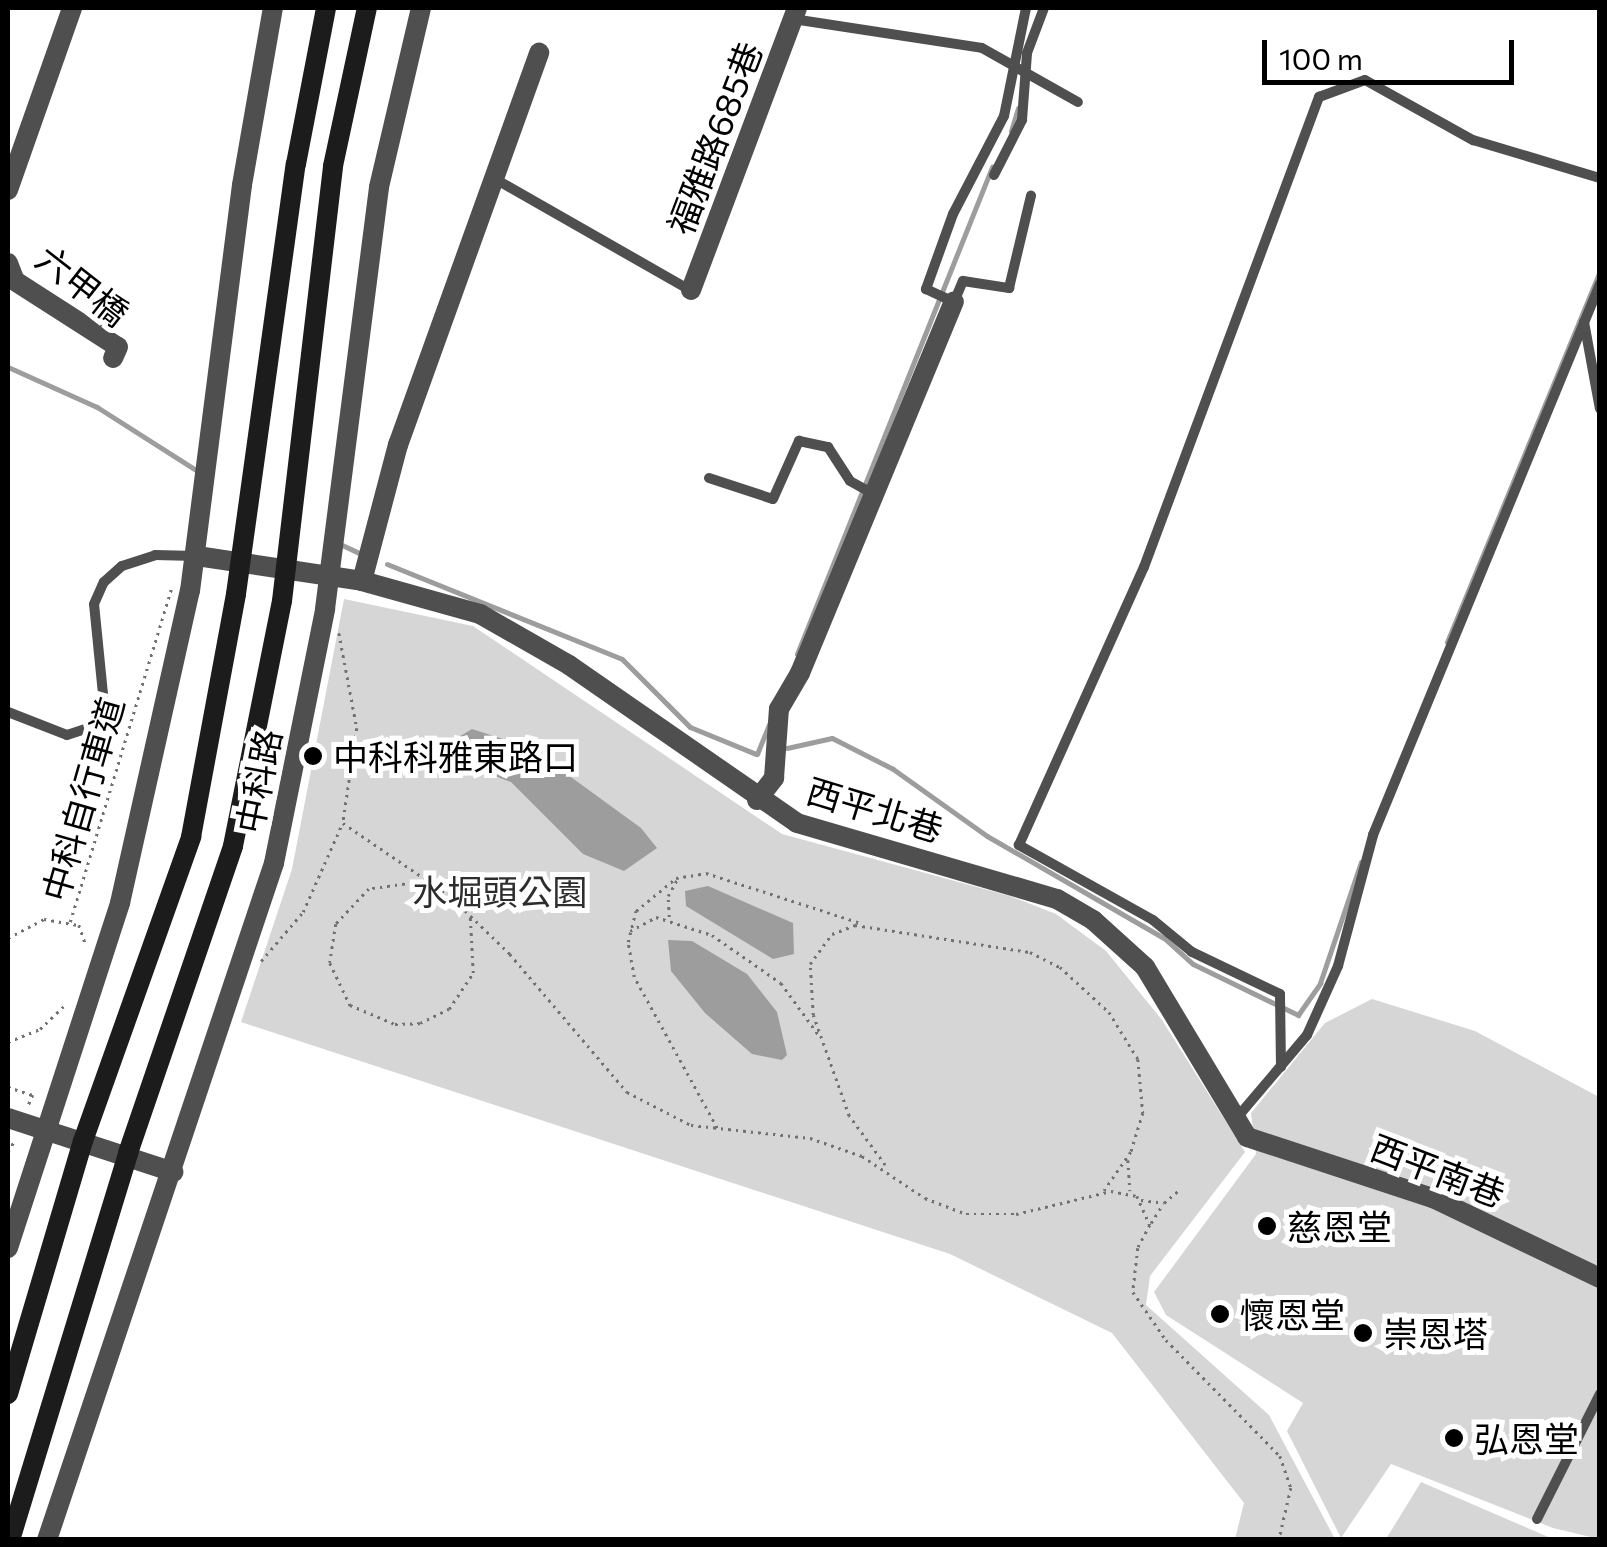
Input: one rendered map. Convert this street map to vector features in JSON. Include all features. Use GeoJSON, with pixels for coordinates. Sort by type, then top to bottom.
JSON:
{"type":"FeatureCollection","features":[{"type":"Feature","properties":{"kind":"street"},"geometry":{"type":"LineString","coordinates":[[8,190],[72,8]]}},
{"type":"Feature","properties":{"kind":"street"},"geometry":{"type":"LineString","coordinates":[[8,1248],[120,903],[197,556],[242,185],[273,8]]}},
{"type":"Feature","properties":{"kind":"street","name":"中科路"},"geometry":{"type":"LineString","coordinates":[[8,1394],[84,1140],[190,837],[239,563],[296,164],[326,8]]}},
{"type":"Feature","properties":{"kind":"street","name":"中科路"},"geometry":{"type":"LineString","coordinates":[[10,1540],[128,1153],[234,846],[287,571],[333,166],[367,8]]}},
{"type":"Feature","properties":{"kind":"street","name":"中科路"},"geometry":{"type":"LineString","coordinates":[[47,1540],[242,968],[274,863],[325,609],[379,187],[421,8]]}},
{"type":"Feature","properties":{"kind":"street","name":"福雅路685巷"},"geometry":{"type":"LineString","coordinates":[[691,290],[795,13]]}},
{"type":"Feature","properties":{"kind":"street"},"geometry":{"type":"LineString","coordinates":[[362,581],[404,428],[497,180],[538,53]]}},
{"type":"Feature","properties":{"kind":"street","name":"六甲橋"},"geometry":{"type":"LineString","coordinates":[[8,263],[16,281],[118,347],[114,358]]}},
{"type":"Feature","properties":{"kind":"street"},"geometry":{"type":"LineString","coordinates":[[757,800],[774,778],[779,709],[800,673],[954,302]]}},
{"type":"Feature","properties":{"kind":"street","name":"西平北巷"},"geometry":{"type":"LineString","coordinates":[[197,556],[362,581],[494,622],[569,665],[757,800],[797,823],[1002,880],[1093,920],[1164,994],[1240,1129]]}},
{"type":"Feature","properties":{"kind":"street"},"geometry":{"type":"LineString","coordinates":[[8,1118],[128,1153],[173,1172]]}},
{"type":"Feature","properties":{"kind":"street","name":"西平南巷"},"geometry":{"type":"LineString","coordinates":[[1240,1129],[1433,1198],[1600,1278]]}},
{"type":"Feature","properties":{"kind":"street"},"geometry":{"type":"LineString","coordinates":[[20,1540],[46,1424]]}},
{"type":"Feature","properties":{"kind":"lane"},"geometry":{"type":"LineString","coordinates":[[1026,8],[1010,64],[1004,116],[953,214],[926,289],[954,302],[963,280],[1009,288],[1031,196]]}},
{"type":"Feature","properties":{"kind":"lane"},"geometry":{"type":"LineString","coordinates":[[994,174],[1022,120],[1030,44],[1044,8]]}},
{"type":"Feature","properties":{"kind":"lane"},"geometry":{"type":"LineString","coordinates":[[795,13],[948,40],[1010,64],[1078,102]]}},
{"type":"Feature","properties":{"kind":"lane"},"geometry":{"type":"LineString","coordinates":[[1281,1066],[1280,994],[1192,952],[1152,920],[1018,845],[1144,566],[1319,97],[1364,80],[1473,140],[1600,178]]}},
{"type":"Feature","properties":{"kind":"lane"},"geometry":{"type":"LineString","coordinates":[[497,180],[691,290]]}},
{"type":"Feature","properties":{"kind":"lane"},"geometry":{"type":"LineString","coordinates":[[1240,1129],[1307,1034],[1338,966],[1373,835],[1600,284]]}},
{"type":"Feature","properties":{"kind":"lane"},"geometry":{"type":"LineString","coordinates":[[1584,321],[1600,409]]}},
{"type":"Feature","properties":{"kind":"lane"},"geometry":{"type":"LineString","coordinates":[[709,478],[773,498],[799,441],[828,446],[850,481],[873,494]]}},
{"type":"Feature","properties":{"kind":"lane"},"geometry":{"type":"LineString","coordinates":[[8,712],[67,736],[86,729],[99,718],[103,694],[94,604],[104,582],[122,566],[155,556],[197,556]]}},
{"type":"Feature","properties":{"kind":"lane"},"geometry":{"type":"LineString","coordinates":[[1537,1519],[1600,1394]]}},
{"type":"Feature","properties":{"kind":"path","name":"中科自行車道"},"geometry":{"type":"LineString","coordinates":[[87,950],[79,925],[70,922],[170,589]]}},
{"type":"Feature","properties":{"kind":"path"},"geometry":{"type":"LineString","coordinates":[[242,968],[269,956],[303,912],[343,822],[357,728],[345,644],[325,609]]}},
{"type":"Feature","properties":{"kind":"path"},"geometry":{"type":"LineString","coordinates":[[343,822],[470,916],[613,1080],[671,1119],[810,1138],[886,1166]]}},
{"type":"Feature","properties":{"kind":"path"},"geometry":{"type":"LineString","coordinates":[[717,1128],[634,978],[629,932],[644,899],[678,877],[726,876],[867,926],[1030,952],[1078,982],[1110,1012],[1138,1059],[1143,1113],[1129,1154],[1102,1193]]}},
{"type":"Feature","properties":{"kind":"path"},"geometry":{"type":"LineString","coordinates":[[670,918],[668,896],[678,877]]}},
{"type":"Feature","properties":{"kind":"path"},"geometry":{"type":"LineString","coordinates":[[428,882],[384,884],[347,908],[330,954],[350,1005],[395,1024],[420,1023],[449,1009],[473,973],[470,916]]}},
{"type":"Feature","properties":{"kind":"path"},"geometry":{"type":"LineString","coordinates":[[629,932],[642,920],[670,918],[712,935],[781,983],[821,1039]]}},
{"type":"Feature","properties":{"kind":"path"},"geometry":{"type":"LineString","coordinates":[[8,938],[44,919],[70,922]]}},
{"type":"Feature","properties":{"kind":"path"},"geometry":{"type":"LineString","coordinates":[[867,926],[832,934],[810,964],[821,1039],[849,1116],[886,1166],[925,1198],[984,1217],[1102,1193],[1130,1192],[1140,1200],[1150,1224]]}},
{"type":"Feature","properties":{"kind":"path"},"geometry":{"type":"LineString","coordinates":[[8,1042],[40,1029],[71,998]]}},
{"type":"Feature","properties":{"kind":"path"},"geometry":{"type":"LineString","coordinates":[[1129,1154],[1130,1192]]}},
{"type":"Feature","properties":{"kind":"path"},"geometry":{"type":"LineString","coordinates":[[1179,1190],[1164,1203],[1138,1248],[1132,1292],[1166,1340],[1280,1456],[1292,1488],[1279,1540]]}},
{"type":"Feature","properties":{"kind":"path"},"geometry":{"type":"LineString","coordinates":[[1140,1200],[1164,1203]]}},
{"type":"Feature","properties":{"kind":"green space","name":"水堀頭公園"},"geometry":{"type":"Polygon","coordinates":[[[344,599],[473,626],[782,834],[1010,896],[1056,914],[1106,951],[1162,1020],[1245,1152],[1150,1276],[1146,1305],[1269,1415],[1335,1539],[1235,1539],[1244,1503],[1112,1333],[950,1254],[241,1022],[292,869],[344,599]]]}},
{"type":"Feature","properties":{"kind":"green space"},"geometry":{"type":"Polygon","coordinates":[[[1372,999],[1475,1031],[1599,1097],[1599,1539],[1553,1528],[1391,1464],[1341,1538],[1287,1431],[1303,1403],[1166,1315],[1154,1292],[1256,1154],[1251,1113],[1325,1023],[1372,999]]]}},
{"type":"Feature","properties":{"kind":"green space"},"geometry":{"type":"Polygon","coordinates":[[[1421,1482],[1553,1539],[1386,1539],[1421,1482]]]}},
{"type":"Feature","properties":{"kind":"shaded area"},"geometry":{"type":"Polygon","coordinates":[[[472,729],[531,748],[641,828],[657,848],[624,871],[583,854],[511,782],[452,760],[452,741],[472,729]]]}},
{"type":"Feature","properties":{"kind":"shaded area"},"geometry":{"type":"Polygon","coordinates":[[[708,886],[793,923],[794,954],[773,959],[686,906],[685,891],[708,886]]]}},
{"type":"Feature","properties":{"kind":"shaded area"},"geometry":{"type":"Polygon","coordinates":[[[668,940],[692,941],[747,974],[777,1012],[787,1055],[782,1060],[752,1054],[705,1013],[671,971],[668,940]]]}},
{"type":"Feature","properties":{"kind":"waterway"},"geometry":{"type":"LineString","coordinates":[[1011,131],[1018,108]]}},
{"type":"Feature","properties":{"kind":"waterway"},"geometry":{"type":"LineString","coordinates":[[797,654],[992,167]]}},
{"type":"Feature","properties":{"kind":"waterway"},"geometry":{"type":"LineString","coordinates":[[1447,642],[1600,271]]}},
{"type":"Feature","properties":{"kind":"waterway"},"geometry":{"type":"LineString","coordinates":[[8,367],[97,407],[196,470]]}},
{"type":"Feature","properties":{"kind":"waterway"},"geometry":{"type":"LineString","coordinates":[[342,545],[361,554]]}},
{"type":"Feature","properties":{"kind":"waterway"},"geometry":{"type":"LineString","coordinates":[[387,564],[622,659],[690,727],[756,754]]}},
{"type":"Feature","properties":{"kind":"waterway"},"geometry":{"type":"LineString","coordinates":[[757,754],[769,724]]}},
{"type":"Feature","properties":{"kind":"waterway"},"geometry":{"type":"LineString","coordinates":[[787,748],[832,738],[893,769],[987,836],[1164,938],[1193,964],[1298,1015],[1320,983],[1361,862]]}},
{"type":"Feature","properties":{"kind":"place","name":"中科科雅東路口"},"geometry":{"type":"Point","coordinates":[313,756]}},
{"type":"Feature","properties":{"kind":"place","name":"慈恩堂"},"geometry":{"type":"Point","coordinates":[1267,1226]}},
{"type":"Feature","properties":{"kind":"place","name":"懷恩堂"},"geometry":{"type":"Point","coordinates":[1220,1314]}},
{"type":"Feature","properties":{"kind":"place","name":"崇恩塔"},"geometry":{"type":"Point","coordinates":[1363,1333]}},
{"type":"Feature","properties":{"kind":"place","name":"弘恩堂"},"geometry":{"type":"Point","coordinates":[1454,1438]}}]}
